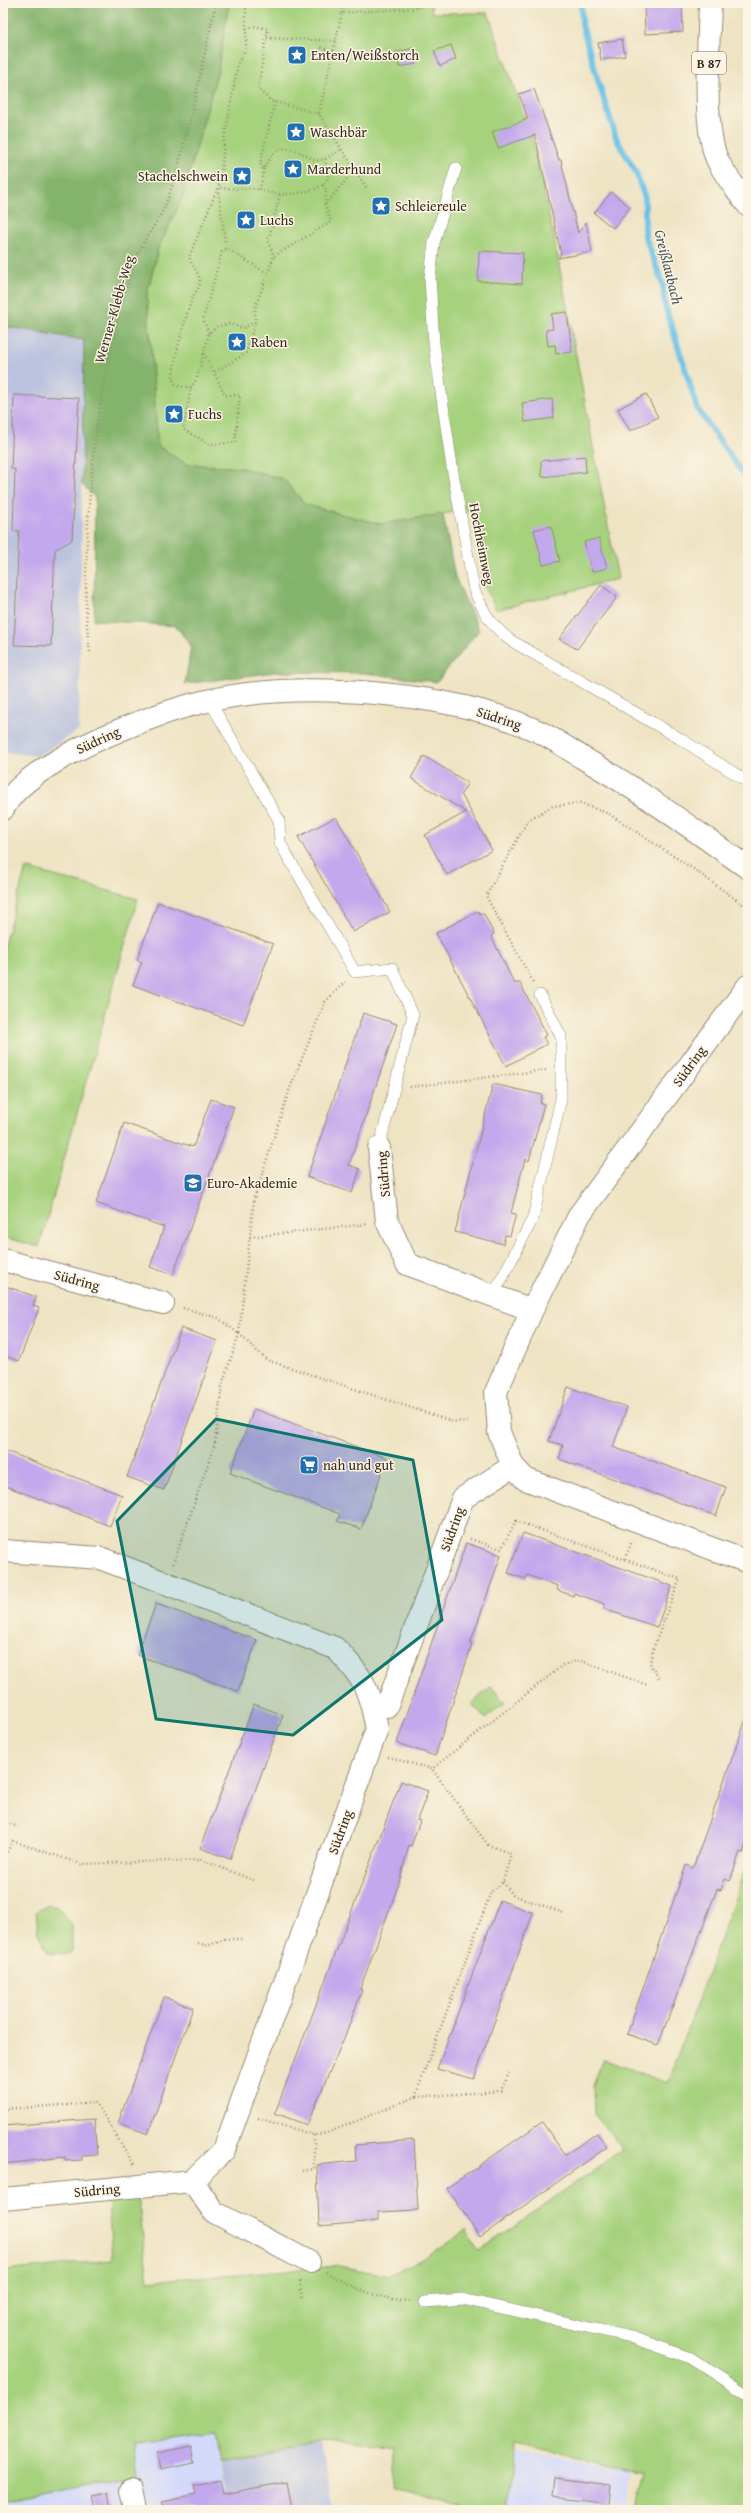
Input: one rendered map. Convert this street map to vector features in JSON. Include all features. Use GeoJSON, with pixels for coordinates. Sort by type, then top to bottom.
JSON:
{"type":"FeatureCollection","features":[{"type":"Feature","properties":{"kind":"street","name":"B 87"},"geometry":{"type":"LineString","coordinates":[[710,3],[709,85],[711,141],[723,172],[748,205]]}},
{"type":"Feature","properties":{"kind":"street","name":"Südring"},"geometry":{"type":"LineString","coordinates":[[3,809],[8,800],[43,769],[78,749],[161,714],[209,700],[304,690],[416,698],[465,707],[534,729],[635,788],[748,868]]}},
{"type":"Feature","properties":{"kind":"street","name":"Südring"},"geometry":{"type":"LineString","coordinates":[[748,986],[580,1214],[532,1310],[496,1392],[499,1432],[513,1466],[524,1480],[748,1562]]}},
{"type":"Feature","properties":{"kind":"street","name":"Südring"},"geometry":{"type":"LineString","coordinates":[[379,1148],[387,1221],[407,1264],[494,1294],[532,1310]]}},
{"type":"Feature","properties":{"kind":"street","name":"Südring"},"geometry":{"type":"LineString","coordinates":[[3,1260],[163,1303]]}},
{"type":"Feature","properties":{"kind":"street","name":"Südring"},"geometry":{"type":"LineString","coordinates":[[387,1706],[463,1498],[513,1466]]}},
{"type":"Feature","properties":{"kind":"street","name":"Südring"},"geometry":{"type":"LineString","coordinates":[[3,1551],[100,1558],[336,1648],[358,1671],[371,1699],[377,1729],[224,2150],[192,2181],[3,2199]]}},
{"type":"Feature","properties":{"kind":"street"},"geometry":{"type":"LineString","coordinates":[[192,2181],[214,2212],[309,2262]]}},
{"type":"Feature","properties":{"kind":"lane","name":"Hochheimweg"},"geometry":{"type":"LineString","coordinates":[[456,168],[434,243],[430,278],[434,344],[452,467],[474,590],[482,608],[491,624],[510,640],[679,738],[748,782]]}},
{"type":"Feature","properties":{"kind":"lane"},"geometry":{"type":"LineString","coordinates":[[209,700],[279,820],[280,843],[355,972]]}},
{"type":"Feature","properties":{"kind":"lane","name":"Südring"},"geometry":{"type":"LineString","coordinates":[[355,972],[392,968],[413,1015],[379,1148]]}},
{"type":"Feature","properties":{"kind":"lane"},"geometry":{"type":"LineString","coordinates":[[494,1294],[534,1218],[561,1099],[561,1036],[540,995]]}},
{"type":"Feature","properties":{"kind":"lane"},"geometry":{"type":"LineString","coordinates":[[425,2302],[462,2298],[631,2336],[691,2358],[748,2395]]}},
{"type":"Feature","properties":{"kind":"path","name":"Werner-Klebb-Weg"},"geometry":{"type":"LineString","coordinates":[[90,652],[86,627],[86,570],[92,463],[107,366],[136,260],[169,197],[196,96],[216,3]]}},
{"type":"Feature","properties":{"kind":"path"},"geometry":{"type":"LineString","coordinates":[[191,387],[179,386],[174,382],[173,375],[177,363],[177,344],[192,299],[200,284],[199,278],[189,258],[222,175],[224,141],[238,63],[246,49],[246,3]]}},
{"type":"Feature","properties":{"kind":"path"},"geometry":{"type":"LineString","coordinates":[[319,114],[335,51],[343,3]]}},
{"type":"Feature","properties":{"kind":"path"},"geometry":{"type":"LineString","coordinates":[[342,13],[419,8],[419,3]]}},
{"type":"Feature","properties":{"kind":"path"},"geometry":{"type":"LineString","coordinates":[[246,29],[253,26],[268,29],[258,89],[275,102],[319,114],[366,187]]}},
{"type":"Feature","properties":{"kind":"path"},"geometry":{"type":"LineString","coordinates":[[266,38],[337,41]]}},
{"type":"Feature","properties":{"kind":"path"},"geometry":{"type":"LineString","coordinates":[[321,48],[335,51]]}},
{"type":"Feature","properties":{"kind":"path"},"geometry":{"type":"LineString","coordinates":[[264,169],[260,164],[275,102]]}},
{"type":"Feature","properties":{"kind":"path"},"geometry":{"type":"LineString","coordinates":[[260,189],[264,169],[269,159],[281,148],[291,147],[315,160],[325,159],[342,149]]}},
{"type":"Feature","properties":{"kind":"path"},"geometry":{"type":"LineString","coordinates":[[218,188],[260,189],[266,193],[293,195],[323,185],[328,177],[325,159]]}},
{"type":"Feature","properties":{"kind":"path"},"geometry":{"type":"LineString","coordinates":[[326,205],[355,169]]}},
{"type":"Feature","properties":{"kind":"path"},"geometry":{"type":"LineString","coordinates":[[274,256],[330,222],[326,205],[326,190],[323,185]]}},
{"type":"Feature","properties":{"kind":"path"},"geometry":{"type":"LineString","coordinates":[[218,188],[226,249]]}},
{"type":"Feature","properties":{"kind":"path"},"geometry":{"type":"LineString","coordinates":[[214,372],[246,353],[256,308],[274,256],[268,241],[280,195]]}},
{"type":"Feature","properties":{"kind":"path"},"geometry":{"type":"LineString","coordinates":[[226,249],[268,274]]}},
{"type":"Feature","properties":{"kind":"path"},"geometry":{"type":"LineString","coordinates":[[209,333],[203,320],[222,252],[226,249]]}},
{"type":"Feature","properties":{"kind":"path"},"geometry":{"type":"LineString","coordinates":[[204,353],[225,395],[240,395],[235,443],[209,444],[182,429],[191,387],[197,378],[209,333],[216,327],[229,324],[243,328],[254,322]]}},
{"type":"Feature","properties":{"kind":"path"},"geometry":{"type":"LineString","coordinates":[[540,995],[486,896],[528,820],[553,806],[580,803],[609,814],[692,868],[748,908]]}},
{"type":"Feature","properties":{"kind":"path"},"geometry":{"type":"LineString","coordinates":[[167,1584],[215,1444],[222,1384],[239,1334],[254,1199],[293,1081],[325,1002],[355,972]]}},
{"type":"Feature","properties":{"kind":"path"},"geometry":{"type":"LineString","coordinates":[[394,1090],[562,1068]]}},
{"type":"Feature","properties":{"kind":"path"},"geometry":{"type":"LineString","coordinates":[[250,1237],[387,1221]]}},
{"type":"Feature","properties":{"kind":"path"},"geometry":{"type":"LineString","coordinates":[[163,1303],[218,1318],[239,1334],[267,1360],[451,1421],[468,1422]]}},
{"type":"Feature","properties":{"kind":"path"},"geometry":{"type":"LineString","coordinates":[[451,1532],[501,1549],[516,1521],[680,1579],[654,1649],[650,1665],[659,1678]]}},
{"type":"Feature","properties":{"kind":"path"},"geometry":{"type":"LineString","coordinates":[[432,1769],[563,1665],[579,1660],[647,1685]]}},
{"type":"Feature","properties":{"kind":"path"},"geometry":{"type":"LineString","coordinates":[[369,1752],[432,1769],[488,1845],[511,1854],[503,1882],[491,1892],[415,2097]]}},
{"type":"Feature","properties":{"kind":"path"},"geometry":{"type":"LineString","coordinates":[[3,1821],[18,1827]]}},
{"type":"Feature","properties":{"kind":"path"},"geometry":{"type":"LineString","coordinates":[[3,1859],[13,1841],[81,1864],[200,1860],[256,1881]]}},
{"type":"Feature","properties":{"kind":"path"},"geometry":{"type":"LineString","coordinates":[[503,1882],[513,1895],[564,1913]]}},
{"type":"Feature","properties":{"kind":"path"},"geometry":{"type":"LineString","coordinates":[[198,1944],[208,1946],[225,1939],[243,1939]]}},
{"type":"Feature","properties":{"kind":"path"},"geometry":{"type":"LineString","coordinates":[[238,2112],[314,2134],[327,2133],[415,2097],[501,2091],[509,2073]]}},
{"type":"Feature","properties":{"kind":"path"},"geometry":{"type":"LineString","coordinates":[[3,2109],[96,2103],[147,2186]]}},
{"type":"Feature","properties":{"kind":"path"},"geometry":{"type":"LineString","coordinates":[[303,2170],[314,2169],[314,2134]]}},
{"type":"Feature","properties":{"kind":"path"},"geometry":{"type":"LineString","coordinates":[[309,2262],[354,2288],[389,2299],[425,2302]]}},
{"type":"Feature","properties":{"kind":"highlighted area"},"geometry":{"type":"Polygon","coordinates":[[[216,1419],[413,1460],[442,1620],[293,1735],[156,1719],[117,1521],[216,1419]]]}},
{"type":"Feature","properties":{"kind":"shaded area"},"geometry":{"type":"Polygon","coordinates":[[[3,326],[84,340],[79,730],[38,756],[3,752],[3,326]]]}},
{"type":"Feature","properties":{"kind":"shaded area"},"geometry":{"type":"Polygon","coordinates":[[[216,2434],[229,2510],[3,2510],[3,2501],[138,2476],[134,2445],[216,2434]]]}},
{"type":"Feature","properties":{"kind":"shaded area"},"geometry":{"type":"Polygon","coordinates":[[[319,2442],[332,2510],[229,2510],[221,2459],[319,2442]]]}},
{"type":"Feature","properties":{"kind":"shaded area"},"geometry":{"type":"Polygon","coordinates":[[[500,2449],[631,2471],[624,2510],[491,2510],[500,2449]]]}},
{"type":"Feature","properties":{"kind":"green space"},"geometry":{"type":"Polygon","coordinates":[[[3,3],[229,3],[218,70],[183,196],[158,249],[147,294],[158,446],[186,464],[242,468],[283,479],[306,505],[381,524],[443,514],[455,577],[479,630],[437,682],[364,673],[276,672],[185,684],[191,646],[176,626],[94,620],[95,498],[82,484],[84,340],[3,326],[3,3]]]}},
{"type":"Feature","properties":{"kind":"green space"},"geometry":{"type":"Polygon","coordinates":[[[229,3],[431,3],[432,13],[488,13],[532,139],[554,238],[618,579],[496,610],[484,584],[474,509],[381,524],[306,505],[283,479],[242,468],[186,464],[158,446],[147,294],[158,249],[183,196],[218,70],[229,3]]]}},
{"type":"Feature","properties":{"kind":"green space"},"geometry":{"type":"Polygon","coordinates":[[[26,868],[138,899],[39,1247],[3,1237],[3,948],[26,868]]]}},
{"type":"Feature","properties":{"kind":"green space"},"geometry":{"type":"Polygon","coordinates":[[[491,1686],[505,1703],[485,1719],[472,1704],[491,1686]]]}},
{"type":"Feature","properties":{"kind":"green space"},"geometry":{"type":"Polygon","coordinates":[[[748,1863],[748,2510],[632,2510],[642,2474],[516,2443],[505,2510],[468,2510],[394,2487],[398,2446],[319,2442],[221,2459],[216,2434],[134,2445],[138,2476],[3,2501],[3,2271],[112,2260],[108,2199],[138,2195],[148,2281],[338,2266],[389,2275],[426,2257],[466,2230],[479,2251],[623,2149],[594,2114],[593,2085],[604,2059],[667,2083],[748,1863]]]}},
{"type":"Feature","properties":{"kind":"green space"},"geometry":{"type":"Polygon","coordinates":[[[49,1905],[58,1907],[72,1926],[72,1951],[68,1954],[48,1953],[38,1931],[36,1912],[49,1905]]]}},
{"type":"Feature","properties":{"kind":"building"},"geometry":{"type":"Polygon","coordinates":[[[644,3],[682,3],[683,32],[645,34],[644,3]]]}},
{"type":"Feature","properties":{"kind":"building"},"geometry":{"type":"Polygon","coordinates":[[[622,39],[625,56],[601,60],[598,43],[622,39]]]}},
{"type":"Feature","properties":{"kind":"building"},"geometry":{"type":"Polygon","coordinates":[[[451,45],[456,59],[440,66],[434,51],[451,45]]]}},
{"type":"Feature","properties":{"kind":"building"},"geometry":{"type":"Polygon","coordinates":[[[414,48],[416,64],[399,67],[396,52],[414,48]]]}},
{"type":"Feature","properties":{"kind":"building"},"geometry":{"type":"Polygon","coordinates":[[[534,89],[559,160],[561,160],[578,233],[586,222],[592,252],[558,258],[561,254],[535,135],[498,148],[492,132],[528,119],[519,94],[534,89]]]}},
{"type":"Feature","properties":{"kind":"building"},"geometry":{"type":"Polygon","coordinates":[[[611,192],[630,207],[613,228],[594,213],[611,192]]]}},
{"type":"Feature","properties":{"kind":"building"},"geometry":{"type":"Polygon","coordinates":[[[479,251],[523,253],[522,284],[478,281],[479,251]]]}},
{"type":"Feature","properties":{"kind":"building"},"geometry":{"type":"Polygon","coordinates":[[[567,312],[572,352],[556,354],[555,345],[548,346],[546,330],[553,329],[551,314],[567,312]]]}},
{"type":"Feature","properties":{"kind":"building"},"geometry":{"type":"Polygon","coordinates":[[[646,394],[658,417],[630,431],[618,409],[646,394]]]}},
{"type":"Feature","properties":{"kind":"building"},"geometry":{"type":"Polygon","coordinates":[[[14,395],[79,398],[72,540],[55,550],[51,646],[14,645],[19,531],[13,531],[15,469],[11,469],[14,395]]]}},
{"type":"Feature","properties":{"kind":"building"},"geometry":{"type":"Polygon","coordinates":[[[552,399],[554,418],[525,422],[522,403],[552,399]]]}},
{"type":"Feature","properties":{"kind":"building"},"geometry":{"type":"Polygon","coordinates":[[[585,456],[586,472],[542,477],[541,461],[585,456]]]}},
{"type":"Feature","properties":{"kind":"building"},"geometry":{"type":"Polygon","coordinates":[[[551,526],[560,561],[543,565],[534,530],[551,526]]]}},
{"type":"Feature","properties":{"kind":"building"},"geometry":{"type":"Polygon","coordinates":[[[599,538],[607,568],[592,572],[584,542],[599,538]]]}},
{"type":"Feature","properties":{"kind":"building"},"geometry":{"type":"Polygon","coordinates":[[[601,585],[617,597],[577,649],[559,639],[601,585]]]}},
{"type":"Feature","properties":{"kind":"building"},"geometry":{"type":"Polygon","coordinates":[[[424,756],[468,783],[461,794],[492,850],[447,875],[425,835],[466,812],[411,778],[424,756]]]}},
{"type":"Feature","properties":{"kind":"building"},"geometry":{"type":"Polygon","coordinates":[[[336,817],[390,912],[353,932],[298,837],[336,817]]]}},
{"type":"Feature","properties":{"kind":"building"},"geometry":{"type":"Polygon","coordinates":[[[158,902],[273,944],[243,1025],[133,985],[142,962],[137,960],[158,902]]]}},
{"type":"Feature","properties":{"kind":"building"},"geometry":{"type":"Polygon","coordinates":[[[478,911],[480,914],[484,914],[494,934],[491,936],[514,983],[520,983],[547,1035],[543,1037],[547,1044],[506,1066],[436,933],[478,911]]]}},
{"type":"Feature","properties":{"kind":"building"},"geometry":{"type":"Polygon","coordinates":[[[363,1013],[397,1024],[349,1165],[360,1169],[352,1193],[307,1177],[363,1013]]]}},
{"type":"Feature","properties":{"kind":"building"},"geometry":{"type":"Polygon","coordinates":[[[493,1084],[542,1095],[540,1103],[544,1104],[529,1161],[525,1159],[511,1213],[516,1214],[510,1236],[505,1235],[503,1244],[455,1232],[493,1084]]]}},
{"type":"Feature","properties":{"kind":"building"},"geometry":{"type":"Polygon","coordinates":[[[211,1099],[234,1107],[173,1275],[150,1267],[164,1227],[96,1203],[124,1123],[193,1147],[211,1099]]]}},
{"type":"Feature","properties":{"kind":"building"},"geometry":{"type":"Polygon","coordinates":[[[3,1285],[36,1297],[33,1306],[39,1308],[19,1361],[3,1355],[3,1285]]]}},
{"type":"Feature","properties":{"kind":"building"},"geometry":{"type":"Polygon","coordinates":[[[181,1328],[217,1341],[164,1490],[127,1477],[181,1328]]]}},
{"type":"Feature","properties":{"kind":"building"},"geometry":{"type":"Polygon","coordinates":[[[568,1387],[627,1407],[613,1447],[726,1487],[716,1516],[559,1459],[563,1445],[549,1441],[568,1387]]]}},
{"type":"Feature","properties":{"kind":"building","name":"nah und gut"},"geometry":{"type":"Polygon","coordinates":[[[254,1409],[387,1458],[361,1529],[337,1521],[340,1514],[230,1473],[254,1409]]]}},
{"type":"Feature","properties":{"kind":"building"},"geometry":{"type":"Polygon","coordinates":[[[3,1450],[122,1495],[110,1526],[3,1485],[3,1450]]]}},
{"type":"Feature","properties":{"kind":"building"},"geometry":{"type":"Polygon","coordinates":[[[523,1533],[672,1586],[657,1627],[604,1609],[605,1604],[574,1593],[573,1596],[557,1590],[558,1586],[527,1575],[526,1579],[508,1573],[523,1533]]]}},
{"type":"Feature","properties":{"kind":"building"},"geometry":{"type":"Polygon","coordinates":[[[466,1543],[501,1555],[470,1644],[472,1645],[435,1756],[397,1743],[466,1543]]]}},
{"type":"Feature","properties":{"kind":"building"},"geometry":{"type":"Polygon","coordinates":[[[156,1604],[257,1640],[238,1691],[137,1655],[156,1604]]]}},
{"type":"Feature","properties":{"kind":"building"},"geometry":{"type":"Polygon","coordinates":[[[254,1704],[283,1715],[230,1859],[200,1848],[254,1704]]]}},
{"type":"Feature","properties":{"kind":"building"},"geometry":{"type":"Polygon","coordinates":[[[746,1719],[748,1719],[748,1838],[743,1853],[740,1852],[730,1881],[725,1879],[721,1890],[717,1889],[658,2045],[627,2034],[686,1865],[693,1868],[746,1719]]]}},
{"type":"Feature","properties":{"kind":"building"},"geometry":{"type":"Polygon","coordinates":[[[401,1781],[428,1791],[417,1820],[420,1821],[411,1846],[409,1845],[398,1886],[360,1989],[362,1990],[347,2031],[307,2125],[275,2113],[401,1781]]]}},
{"type":"Feature","properties":{"kind":"building"},"geometry":{"type":"Polygon","coordinates":[[[500,1900],[533,1913],[474,2079],[437,2069],[500,1900]]]}},
{"type":"Feature","properties":{"kind":"building"},"geometry":{"type":"Polygon","coordinates":[[[164,1997],[193,2008],[148,2134],[118,2123],[164,1997]]]}},
{"type":"Feature","properties":{"kind":"building"},"geometry":{"type":"Polygon","coordinates":[[[94,2119],[97,2155],[82,2156],[82,2160],[65,2161],[65,2157],[3,2164],[3,2126],[94,2119]]]}},
{"type":"Feature","properties":{"kind":"building"},"geometry":{"type":"Polygon","coordinates":[[[542,2122],[565,2155],[597,2133],[607,2147],[480,2237],[447,2188],[542,2122]]]}},
{"type":"Feature","properties":{"kind":"building"},"geometry":{"type":"Polygon","coordinates":[[[414,2140],[418,2210],[378,2212],[378,2221],[319,2226],[317,2165],[356,2161],[355,2145],[414,2140]]]}},
{"type":"Feature","properties":{"kind":"building"},"geometry":{"type":"Polygon","coordinates":[[[191,2446],[194,2463],[160,2470],[157,2453],[191,2446]]]}},
{"type":"Feature","properties":{"kind":"building"},"geometry":{"type":"Polygon","coordinates":[[[555,2478],[611,2485],[609,2503],[553,2496],[555,2478]]]}},
{"type":"Feature","properties":{"kind":"building"},"geometry":{"type":"Polygon","coordinates":[[[220,2481],[223,2494],[287,2482],[292,2510],[162,2510],[161,2502],[196,2495],[194,2486],[220,2481]]]}},
{"type":"Feature","properties":{"kind":"building"},"geometry":{"type":"Polygon","coordinates":[[[108,2492],[111,2510],[94,2510],[91,2495],[108,2492]]]}},
{"type":"Feature","properties":{"kind":"waterway","name":"Greißlaubach"},"geometry":{"type":"LineString","coordinates":[[581,3],[582,25],[617,140],[635,170],[645,198],[645,236],[663,285],[665,305],[698,410],[748,481]]}},
{"type":"Feature","properties":{"kind":"place","name":"Enten/Weißstorch"},"geometry":{"type":"Point","coordinates":[297,55]}},
{"type":"Feature","properties":{"kind":"place","name":"Waschbär"},"geometry":{"type":"Point","coordinates":[296,132]}},
{"type":"Feature","properties":{"kind":"place","name":"Marderhund"},"geometry":{"type":"Point","coordinates":[293,169]}},
{"type":"Feature","properties":{"kind":"place","name":"Stachelschwein"},"geometry":{"type":"Point","coordinates":[242,176]}},
{"type":"Feature","properties":{"kind":"place","name":"Schleiereule"},"geometry":{"type":"Point","coordinates":[381,206]}},
{"type":"Feature","properties":{"kind":"place","name":"Luchs"},"geometry":{"type":"Point","coordinates":[246,220]}},
{"type":"Feature","properties":{"kind":"place","name":"Raben"},"geometry":{"type":"Point","coordinates":[237,342]}},
{"type":"Feature","properties":{"kind":"place","name":"Fuchs"},"geometry":{"type":"Point","coordinates":[174,414]}},
{"type":"Feature","properties":{"kind":"place","name":"Euro-Akademie"},"geometry":{"type":"Point","coordinates":[193,1183]}},
{"type":"Feature","properties":{"kind":"place","name":"nah und gut"},"geometry":{"type":"Point","coordinates":[309,1465]}}]}
